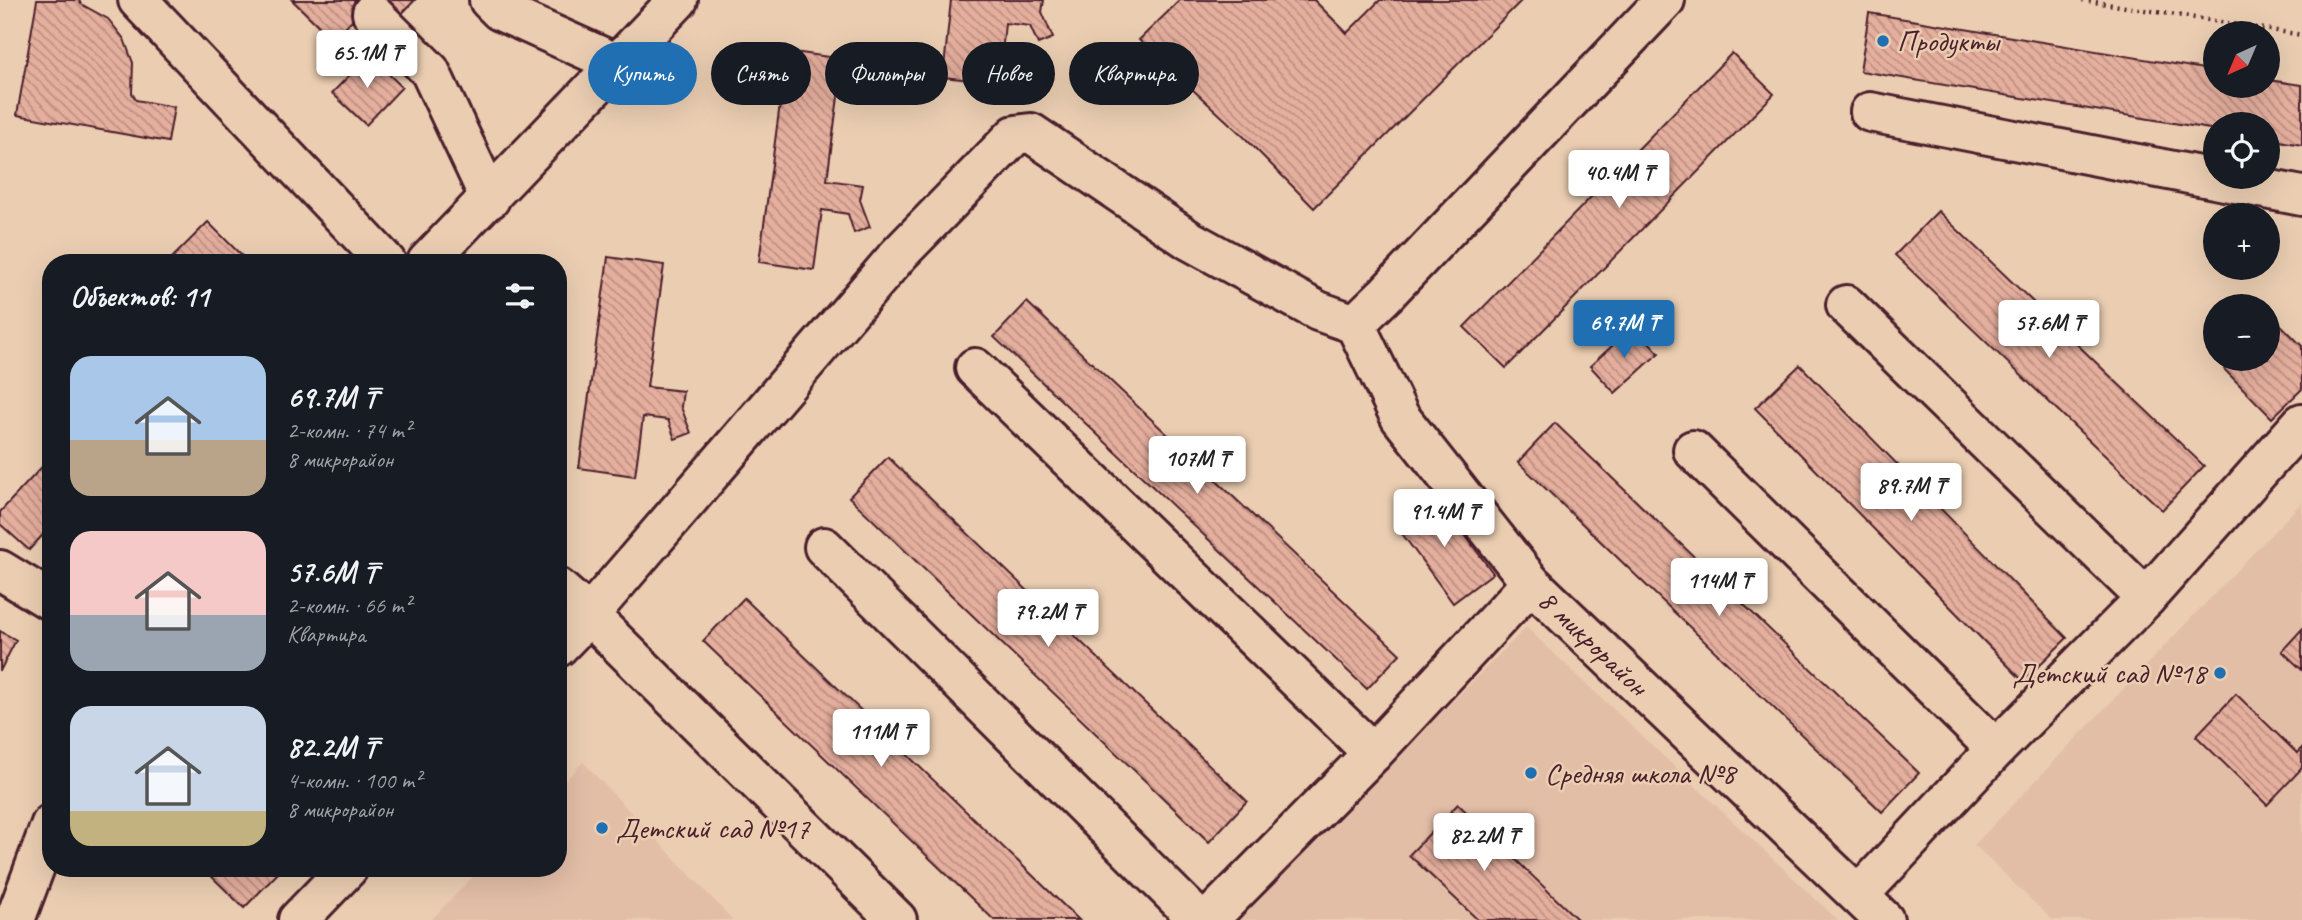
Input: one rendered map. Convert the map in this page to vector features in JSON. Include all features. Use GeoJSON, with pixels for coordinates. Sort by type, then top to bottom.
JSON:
{"type":"FeatureCollection","features":[{"type":"Feature","properties":{"kind":"street"},"geometry":{"type":"LineString","coordinates":[[138,0],[378,254]]}},
{"type":"Feature","properties":{"kind":"street"},"geometry":{"type":"LineString","coordinates":[[489,0],[500,11],[588,51]]}},
{"type":"Feature","properties":{"kind":"street"},"geometry":{"type":"LineString","coordinates":[[639,42],[678,0]]}},
{"type":"Feature","properties":{"kind":"street"},"geometry":{"type":"LineString","coordinates":[[567,638],[899,254],[1015,135],[1031,133],[1189,240],[1318,311],[1355,324],[1665,0]]}},
{"type":"Feature","properties":{"kind":"street"},"geometry":{"type":"LineString","coordinates":[[372,13],[430,71],[490,199]]}},
{"type":"Feature","properties":{"kind":"street"},"geometry":{"type":"LineString","coordinates":[[435,254],[588,96]]}},
{"type":"Feature","properties":{"kind":"street"},"geometry":{"type":"LineString","coordinates":[[1870,112],[2302,197]]}},
{"type":"Feature","properties":{"kind":"street"},"geometry":{"type":"LineString","coordinates":[[1846,305],[2146,598]]}},
{"type":"Feature","properties":{"kind":"street","name":"8 микрорайон"},"geometry":{"type":"LineString","coordinates":[[1355,324],[1400,417],[1531,583],[1872,908]]}},
{"type":"Feature","properties":{"kind":"street"},"geometry":{"type":"LineString","coordinates":[[975,368],[1373,753]]}},
{"type":"Feature","properties":{"kind":"street"},"geometry":{"type":"LineString","coordinates":[[1872,908],[1996,749],[2146,598],[2302,423]]}},
{"type":"Feature","properties":{"kind":"street"},"geometry":{"type":"LineString","coordinates":[[1693,450],[1996,749]]}},
{"type":"Feature","properties":{"kind":"street"},"geometry":{"type":"LineString","coordinates":[[824,547],[1199,920]]}},
{"type":"Feature","properties":{"kind":"street"},"geometry":{"type":"LineString","coordinates":[[0,570],[42,596]]}},
{"type":"Feature","properties":{"kind":"street"},"geometry":{"type":"LineString","coordinates":[[1208,920],[1373,753],[1531,583]]}},
{"type":"Feature","properties":{"kind":"street"},"geometry":{"type":"LineString","coordinates":[[567,597],[589,615],[897,920]]}},
{"type":"Feature","properties":{"kind":"street"},"geometry":{"type":"LineString","coordinates":[[15,920],[42,848]]}},
{"type":"Feature","properties":{"kind":"street"},"geometry":{"type":"LineString","coordinates":[[298,920],[339,877]]}},
{"type":"Feature","properties":{"kind":"path"},"geometry":{"type":"LineString","coordinates":[[2082,0],[2302,35]]}},
{"type":"Feature","properties":{"kind":"shaded area","name":"Детский сад №18"},"geometry":{"type":"Polygon","coordinates":[[[2302,502],[2302,920],[2052,920],[1974,845],[2302,502]]]}},
{"type":"Feature","properties":{"kind":"shaded area","name":"Средняя школа №8"},"geometry":{"type":"Polygon","coordinates":[[[1526,627],[1838,920],[1237,920],[1526,627]]]}},
{"type":"Feature","properties":{"kind":"shaded area","name":"Детский сад №17"},"geometry":{"type":"Polygon","coordinates":[[[583,762],[733,920],[431,920],[472,877],[567,877],[567,779],[583,762]]]}},
{"type":"Feature","properties":{"kind":"building"},"geometry":{"type":"Polygon","coordinates":[[[37,0],[79,0],[81,4],[108,19],[124,39],[133,63],[132,93],[136,100],[174,107],[168,142],[17,115],[37,0]]]}},
{"type":"Feature","properties":{"kind":"building"},"geometry":{"type":"Polygon","coordinates":[[[292,0],[415,0],[391,25],[368,3],[333,40],[292,0]]]}},
{"type":"Feature","properties":{"kind":"building"},"geometry":{"type":"Polygon","coordinates":[[[951,0],[1044,0],[1042,12],[1053,38],[1037,42],[1030,26],[1005,23],[1003,42],[962,42],[962,79],[948,78],[947,42],[951,0]]]}},
{"type":"Feature","properties":{"kind":"building"},"geometry":{"type":"Polygon","coordinates":[[[1180,0],[1314,0],[1347,33],[1380,0],[1522,0],[1314,208],[1199,95],[1199,42],[1139,40],[1180,0]]]}},
{"type":"Feature","properties":{"kind":"building"},"geometry":{"type":"Polygon","coordinates":[[[1869,13],[2203,69],[2203,98],[2280,98],[2280,82],[2302,85],[2302,145],[2280,141],[2280,112],[2203,112],[2203,128],[1860,71],[1869,13]]]}},
{"type":"Feature","properties":{"kind":"building"},"geometry":{"type":"Polygon","coordinates":[[[1732,53],[1774,94],[1506,368],[1464,327],[1732,53]]]}},
{"type":"Feature","properties":{"kind":"building"},"geometry":{"type":"Polygon","coordinates":[[[811,54],[825,56],[825,105],[837,105],[827,180],[863,185],[860,200],[870,227],[854,233],[848,214],[822,210],[814,270],[759,262],[780,105],[811,105],[811,54]]]}},
{"type":"Feature","properties":{"kind":"building"},"geometry":{"type":"Polygon","coordinates":[[[369,55],[402,87],[366,125],[332,93],[369,55]]]}},
{"type":"Feature","properties":{"kind":"building"},"geometry":{"type":"Polygon","coordinates":[[[1938,211],[2204,466],[2162,510],[1895,255],[1938,211]]]}},
{"type":"Feature","properties":{"kind":"building"},"geometry":{"type":"Polygon","coordinates":[[[208,222],[240,254],[176,254],[208,222]]]}},
{"type":"Feature","properties":{"kind":"building"},"geometry":{"type":"Polygon","coordinates":[[[608,257],[664,265],[647,387],[683,391],[681,407],[691,433],[675,439],[668,420],[643,417],[635,476],[579,468],[608,257]]]}},
{"type":"Feature","properties":{"kind":"building"},"geometry":{"type":"Polygon","coordinates":[[[1027,302],[1400,654],[1367,689],[994,337],[1027,302]]]}},
{"type":"Feature","properties":{"kind":"building"},"geometry":{"type":"Polygon","coordinates":[[[2280,324],[2302,346],[2302,389],[2272,418],[2226,371],[2280,371],[2280,324]]]}},
{"type":"Feature","properties":{"kind":"building"},"geometry":{"type":"Polygon","coordinates":[[[1634,326],[1659,353],[1615,393],[1590,366],[1634,326]]]}},
{"type":"Feature","properties":{"kind":"building"},"geometry":{"type":"Polygon","coordinates":[[[1800,365],[2067,638],[2023,681],[1755,408],[1800,365]]]}},
{"type":"Feature","properties":{"kind":"building"},"geometry":{"type":"Polygon","coordinates":[[[1555,423],[1919,773],[1882,812],[1518,462],[1555,423]]]}},
{"type":"Feature","properties":{"kind":"building"},"geometry":{"type":"Polygon","coordinates":[[[888,457],[1247,801],[1209,842],[849,497],[888,457]]]}},
{"type":"Feature","properties":{"kind":"building"},"geometry":{"type":"Polygon","coordinates":[[[42,467],[42,536],[29,550],[0,524],[0,512],[42,467]]]}},
{"type":"Feature","properties":{"kind":"building"},"geometry":{"type":"Polygon","coordinates":[[[1435,495],[1493,573],[1453,603],[1395,524],[1435,495]]]}},
{"type":"Feature","properties":{"kind":"building"},"geometry":{"type":"Polygon","coordinates":[[[744,598],[1079,920],[994,920],[703,641],[744,598]]]}},
{"type":"Feature","properties":{"kind":"building"},"geometry":{"type":"Polygon","coordinates":[[[2302,629],[2302,670],[2282,651],[2302,629]]]}},
{"type":"Feature","properties":{"kind":"building"},"geometry":{"type":"Polygon","coordinates":[[[0,631],[16,640],[0,671],[0,631]]]}},
{"type":"Feature","properties":{"kind":"building"},"geometry":{"type":"Polygon","coordinates":[[[2236,694],[2297,753],[2302,748],[2302,768],[2267,805],[2196,736],[2236,694]]]}},
{"type":"Feature","properties":{"kind":"building"},"geometry":{"type":"Polygon","coordinates":[[[1458,804],[1578,920],[1478,920],[1409,855],[1458,804]]]}},
{"type":"Feature","properties":{"kind":"building"},"geometry":{"type":"Polygon","coordinates":[[[212,877],[274,877],[244,908],[212,877]]]}},
{"type":"Feature","properties":{"kind":"place","name":"Продукты"},"geometry":{"type":"Point","coordinates":[1883,41]}},
{"type":"Feature","properties":{"kind":"place","name":"Детский сад №18"},"geometry":{"type":"Point","coordinates":[2220,673]}},
{"type":"Feature","properties":{"kind":"place","name":"Средняя школа №8"},"geometry":{"type":"Point","coordinates":[1531,773]}},
{"type":"Feature","properties":{"kind":"place","name":"Детский сад №17"},"geometry":{"type":"Point","coordinates":[602,828]}}]}
